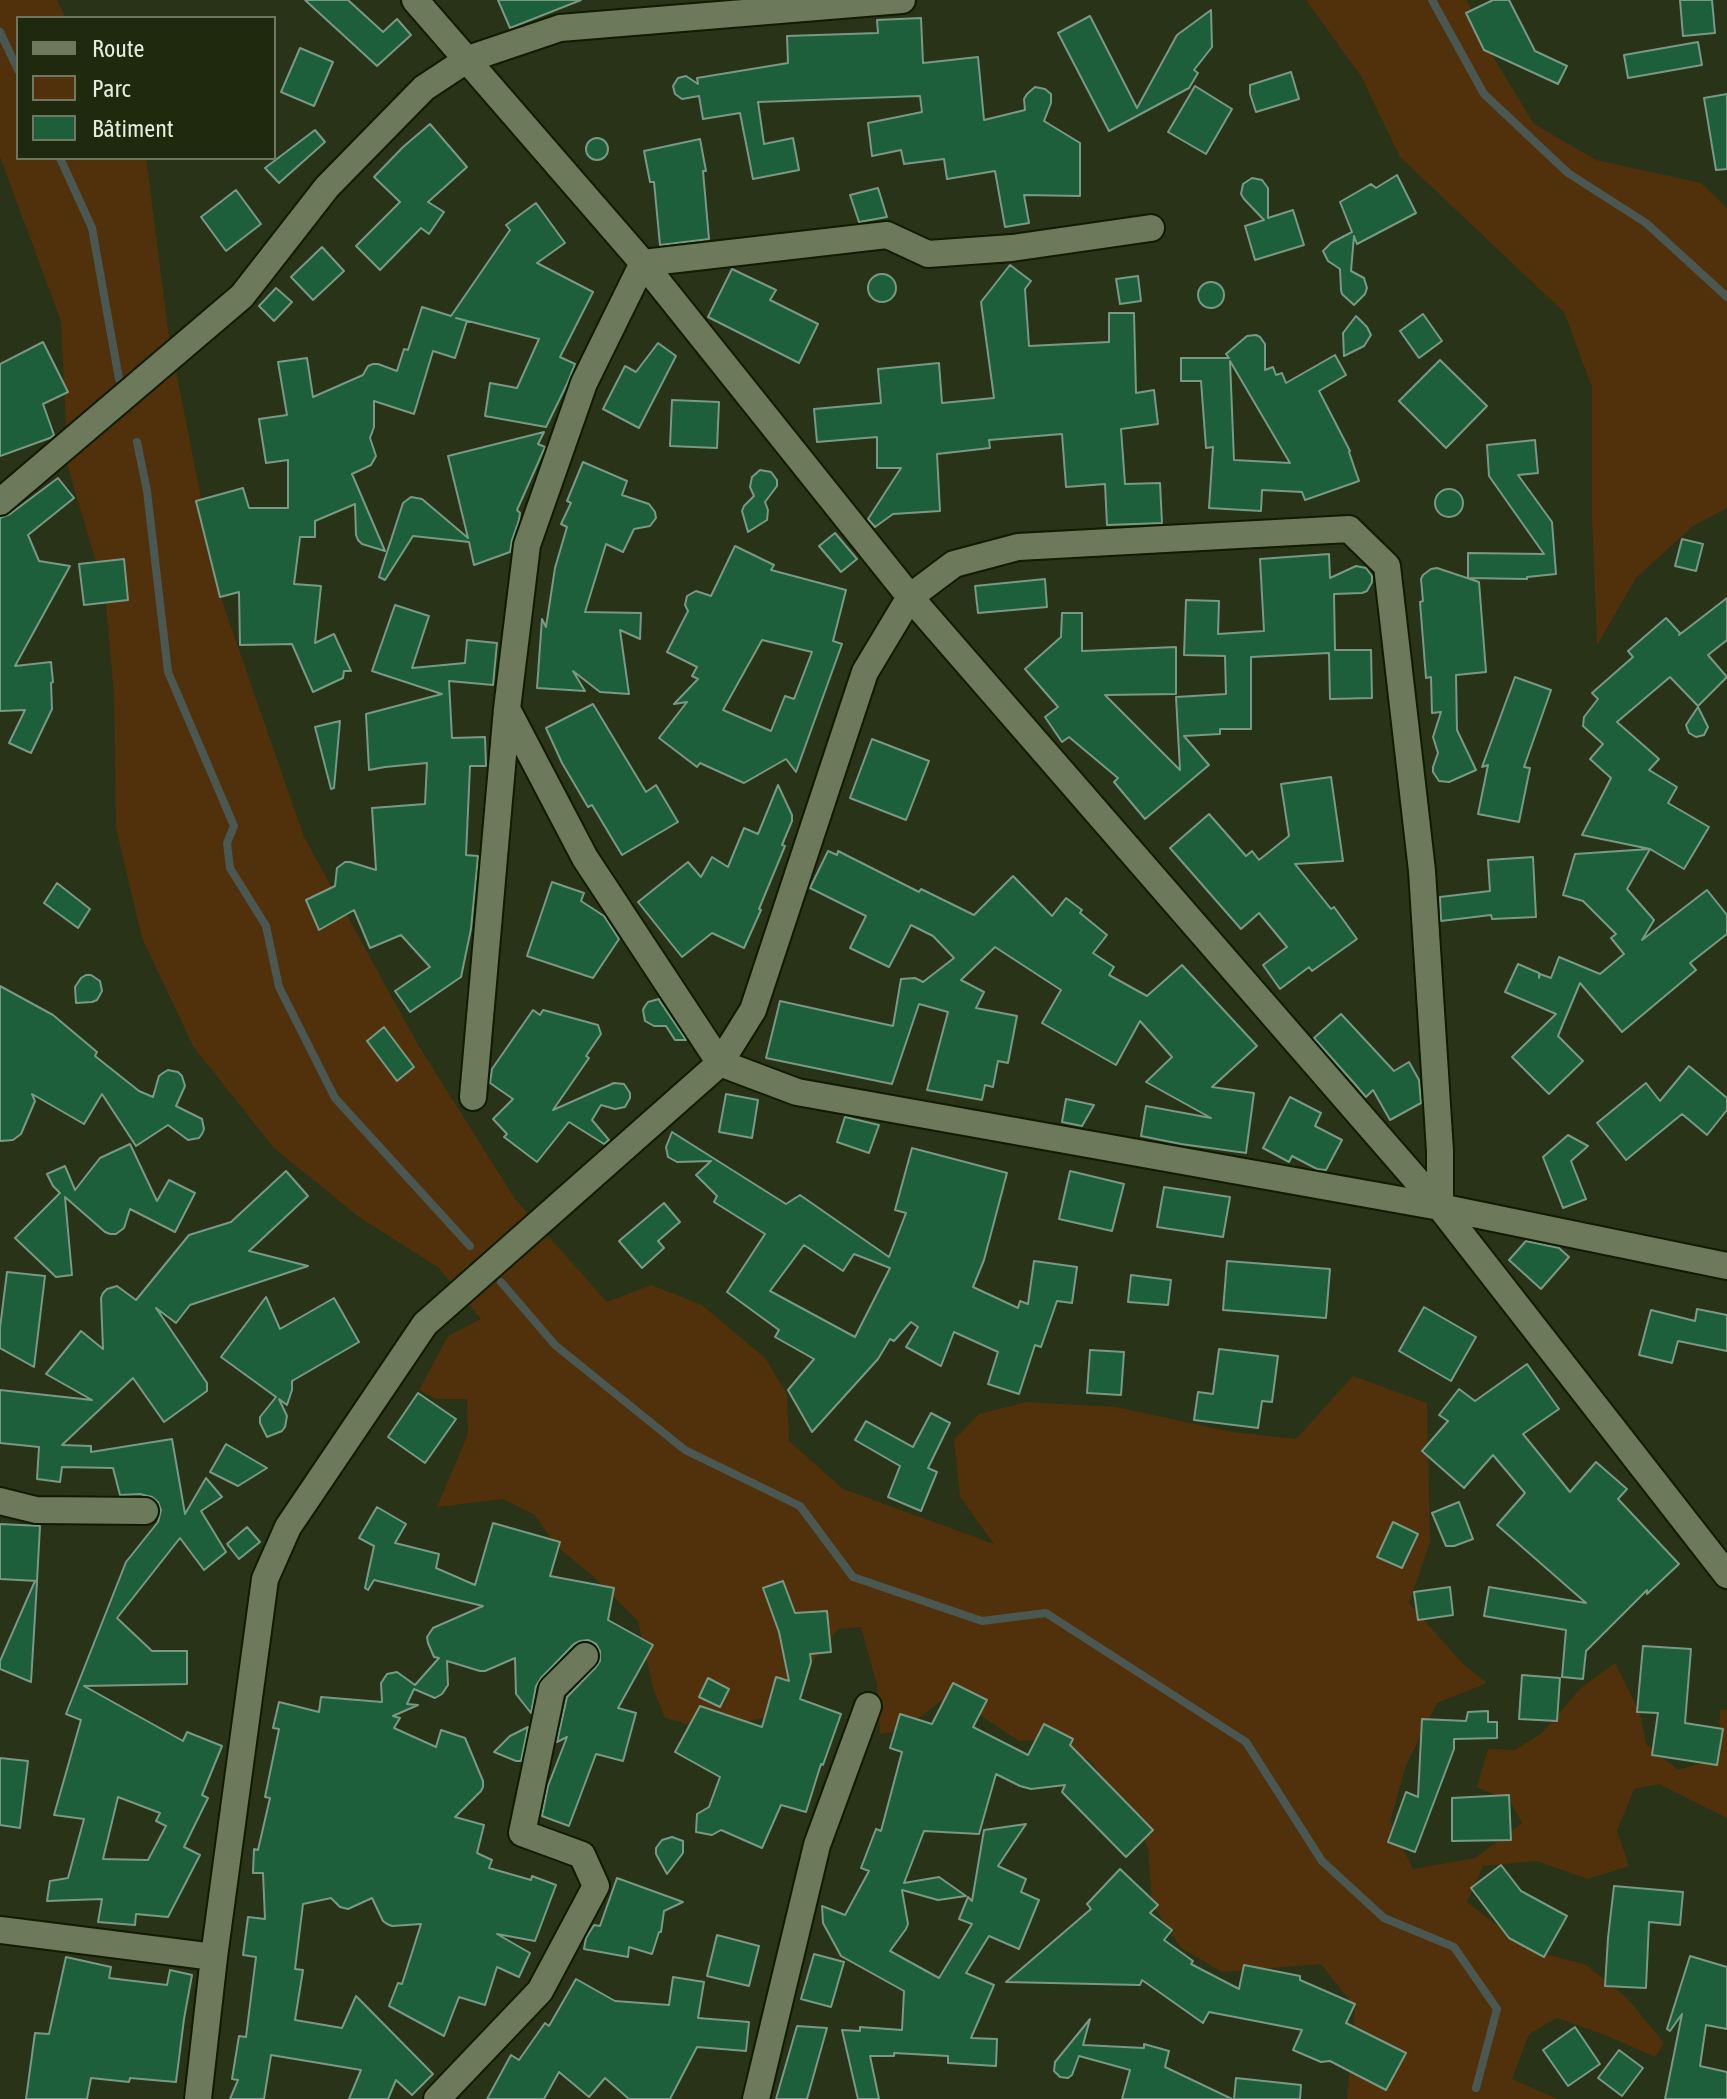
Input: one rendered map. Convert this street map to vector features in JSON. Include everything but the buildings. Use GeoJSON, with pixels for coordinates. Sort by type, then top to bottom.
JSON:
{"type":"FeatureCollection","features":[{"type":"Feature","properties":{"kind":"street"},"geometry":{"type":"LineString","coordinates":[[415,0],[643,263],[910,597],[1440,1207],[1727,1575]]}},
{"type":"Feature","properties":{"kind":"street"},"geometry":{"type":"LineString","coordinates":[[0,502],[242,296],[327,187],[424,88],[468,59],[560,28],[902,0]]}},
{"type":"Feature","properties":{"kind":"street"},"geometry":{"type":"LineString","coordinates":[[643,263],[887,235],[928,254],[1012,248],[1151,228]]}},
{"type":"Feature","properties":{"kind":"street"},"geometry":{"type":"LineString","coordinates":[[473,1097],[507,709],[527,545],[584,383],[643,263]]}},
{"type":"Feature","properties":{"kind":"street"},"geometry":{"type":"LineString","coordinates":[[198,2099],[265,1579],[288,1527],[425,1324],[720,1063],[753,1010],[865,672],[910,597],[954,564],[1018,547],[1349,529],[1387,566],[1422,871],[1440,1151],[1440,1207]]}},
{"type":"Feature","properties":{"kind":"street"},"geometry":{"type":"LineString","coordinates":[[507,709],[585,858],[720,1063],[797,1092],[1440,1207],[1727,1266]]}},
{"type":"Feature","properties":{"kind":"street"},"geometry":{"type":"LineString","coordinates":[[0,1501],[36,1510],[145,1511]]}},
{"type":"Feature","properties":{"kind":"street"},"geometry":{"type":"LineString","coordinates":[[437,2099],[540,1991],[596,1886],[582,1855],[522,1833],[552,1689],[585,1656]]}},
{"type":"Feature","properties":{"kind":"street"},"geometry":{"type":"LineString","coordinates":[[756,2099],[817,1845],[868,1706]]}},
{"type":"Feature","properties":{"kind":"street"},"geometry":{"type":"LineString","coordinates":[[0,1930],[214,1957]]}},
{"type":"Feature","properties":{"kind":"green space"},"geometry":{"type":"Polygon","coordinates":[[[0,0],[57,0],[65,16],[16,16],[16,160],[146,160],[168,330],[220,595],[304,837],[417,1043],[515,1199],[607,1302],[651,1285],[702,1305],[765,1358],[787,1394],[789,1441],[843,1489],[994,1544],[960,1497],[954,1440],[979,1414],[1026,1402],[1116,1407],[1232,1432],[1296,1439],[1353,1376],[1427,1403],[1430,1542],[1409,1603],[1463,1664],[1487,1683],[1437,1703],[1406,1765],[1390,1821],[1413,1869],[1475,1858],[1522,1823],[1510,1801],[1477,1787],[1488,1749],[1515,1750],[1542,1733],[1581,1688],[1615,1663],[1640,1713],[1646,1744],[1678,1770],[1718,1758],[1720,1710],[1727,1710],[1727,1818],[1659,1784],[1634,1789],[1617,1831],[1629,1866],[1588,1879],[1537,1861],[1483,1866],[1467,1902],[1528,1949],[1586,1965],[1627,1998],[1664,2043],[1655,2057],[1557,2018],[1529,2034],[1512,2079],[1557,2099],[1347,2099],[1355,2007],[1321,1964],[1222,1972],[1181,1948],[1152,1904],[1148,1847],[1091,1761],[1051,1740],[1019,1741],[949,1695],[903,1730],[880,1734],[877,1685],[861,1627],[838,1629],[771,1716],[709,1730],[665,1718],[653,1688],[638,1621],[594,1577],[555,1545],[535,1515],[503,1499],[437,1507],[468,1434],[467,1399],[436,1399],[419,1390],[448,1336],[481,1319],[439,1268],[359,1217],[273,1147],[193,1046],[142,938],[116,828],[114,694],[105,593],[68,467],[61,321],[0,157],[0,0]]]}},
{"type":"Feature","properties":{"kind":"green space"},"geometry":{"type":"Polygon","coordinates":[[[1306,0],[1467,0],[1484,42],[1534,124],[1596,160],[1701,183],[1727,208],[1727,508],[1693,526],[1636,578],[1597,645],[1592,515],[1592,387],[1564,312],[1400,157],[1361,76],[1306,0]]]}},
{"type":"Feature","properties":{"kind":"waterway"},"geometry":{"type":"LineString","coordinates":[[1432,0],[1484,94],[1568,173],[1646,223],[1727,297]]}},
{"type":"Feature","properties":{"kind":"waterway"},"geometry":{"type":"LineString","coordinates":[[0,32],[16,66]]}},
{"type":"Feature","properties":{"kind":"waterway"},"geometry":{"type":"LineString","coordinates":[[61,160],[92,228],[119,379]]}},
{"type":"Feature","properties":{"kind":"waterway"},"geometry":{"type":"LineString","coordinates":[[137,442],[147,491],[168,672],[234,826],[227,843],[230,868],[266,926],[279,987],[335,1098],[470,1246]]}},
{"type":"Feature","properties":{"kind":"waterway"},"geometry":{"type":"LineString","coordinates":[[501,1282],[555,1345],[685,1450],[800,1506],[853,1577],[982,1621],[1046,1613],[1246,1742],[1322,1861],[1384,1918],[1454,1947],[1497,2009],[1476,2088]]}}]}
